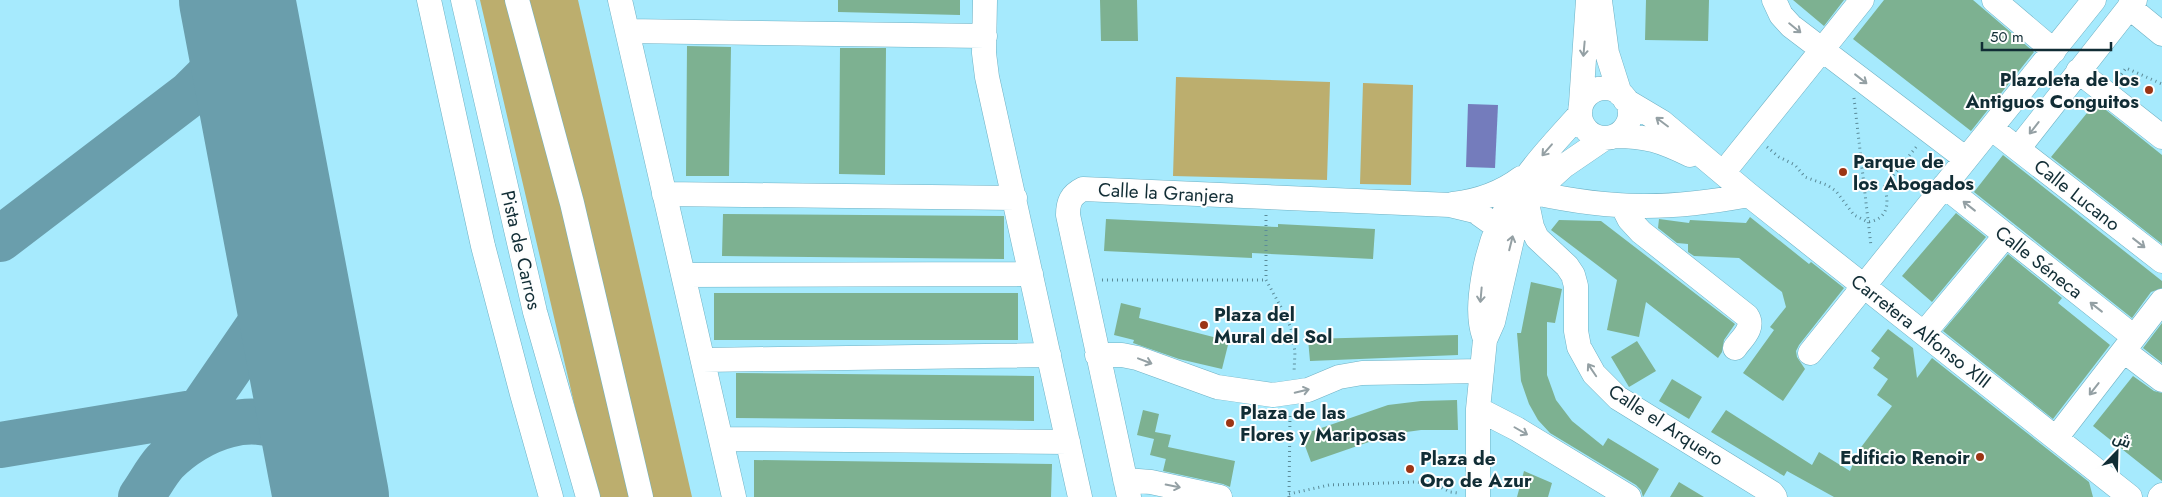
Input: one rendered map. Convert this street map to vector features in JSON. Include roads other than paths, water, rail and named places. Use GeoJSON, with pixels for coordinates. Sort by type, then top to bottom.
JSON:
{"type":"FeatureCollection","features":[{"type":"Feature","properties":{"kind":"street"},"geometry":{"type":"LineString","coordinates":[[429,0],[483,246],[551,497]]}},
{"type":"Feature","properties":{"kind":"street","name":"Pista de Carros"},"geometry":{"type":"LineString","coordinates":[[463,0],[535,312],[588,497]]}},
{"type":"Feature","properties":{"kind":"street"},"geometry":{"type":"LineString","coordinates":[[517,0],[572,203],[641,497]]}},
{"type":"Feature","properties":{"kind":"street"},"geometry":{"type":"LineString","coordinates":[[620,0],[734,497]]}},
{"type":"Feature","properties":{"kind":"street"},"geometry":{"type":"LineString","coordinates":[[985,0],[984,36],[987,77],[1080,497]]}},
{"type":"Feature","properties":{"kind":"street"},"geometry":{"type":"LineString","coordinates":[[1588,0],[1580,109],[1582,123],[1587,132],[1596,136],[1610,137]]}},
{"type":"Feature","properties":{"kind":"street"},"geometry":{"type":"LineString","coordinates":[[1485,340],[1480,321],[1481,293],[1496,226],[1530,190],[1564,166],[1622,131],[1630,116],[1605,46],[1600,0]]}},
{"type":"Feature","properties":{"kind":"street"},"geometry":{"type":"LineString","coordinates":[[1774,0],[1780,15],[1786,20],[1966,159]]}},
{"type":"Feature","properties":{"kind":"street"},"geometry":{"type":"LineString","coordinates":[[1718,169],[1753,135],[1862,0]]}},
{"type":"Feature","properties":{"kind":"street"},"geometry":{"type":"LineString","coordinates":[[1995,0],[2054,51]]}},
{"type":"Feature","properties":{"kind":"street"},"geometry":{"type":"LineString","coordinates":[[1810,353],[2094,0]]}},
{"type":"Feature","properties":{"kind":"street"},"geometry":{"type":"LineString","coordinates":[[2018,149],[2132,4],[2162,34]]}},
{"type":"Feature","properties":{"kind":"street"},"geometry":{"type":"LineString","coordinates":[[627,31],[984,36]]}},
{"type":"Feature","properties":{"kind":"street"},"geometry":{"type":"LineString","coordinates":[[2078,71],[2162,137]]}},
{"type":"Feature","properties":{"kind":"street"},"geometry":{"type":"LineString","coordinates":[[1478,494],[1478,410],[1485,340],[1493,322],[1514,231],[1530,190],[1587,96],[1604,88],[1623,97]]}},
{"type":"Feature","properties":{"kind":"street","name":"Carretera Alfonso XIII"},"geometry":{"type":"LineString","coordinates":[[1623,97],[1662,122],[1749,195],[1869,280],[1924,333],[2124,495]]}},
{"type":"Feature","properties":{"kind":"street","name":"Calle Lucano"},"geometry":{"type":"LineString","coordinates":[[1991,128],[2162,261]]}},
{"type":"Feature","properties":{"kind":"street","name":"Carretera Alfonso XIII"},"geometry":{"type":"LineString","coordinates":[[1610,137],[1641,136],[1656,140],[1718,169]]}},
{"type":"Feature","properties":{"kind":"street","name":"Calle Séneca"},"geometry":{"type":"LineString","coordinates":[[1944,186],[2006,235],[2129,344],[2162,380]]}},
{"type":"Feature","properties":{"kind":"street","name":"Calle la Granjera"},"geometry":{"type":"LineString","coordinates":[[1127,488],[1068,215],[1068,203],[1074,194],[1083,190],[1450,204],[1466,203],[1498,192],[1530,190]]}},
{"type":"Feature","properties":{"kind":"street"},"geometry":{"type":"LineString","coordinates":[[1530,190],[1578,202],[1665,207],[1708,203],[1749,195]]}},
{"type":"Feature","properties":{"kind":"street","name":"Calle el Arquero"},"geometry":{"type":"LineString","coordinates":[[1530,190],[1532,228],[1538,238],[1567,266],[1573,275],[1576,286],[1578,347],[1594,374],[1618,398],[1772,493],[1775,497]]}},
{"type":"Feature","properties":{"kind":"street"},"geometry":{"type":"LineString","coordinates":[[664,194],[1015,198]]}},
{"type":"Feature","properties":{"kind":"street","name":"Calle la Granjera"},"geometry":{"type":"LineString","coordinates":[[1450,204],[1475,211],[1496,226]]}},
{"type":"Feature","properties":{"kind":"street"},"geometry":{"type":"LineString","coordinates":[[1623,206],[1629,219],[1641,232],[1747,316],[1750,329],[1735,348]]}},
{"type":"Feature","properties":{"kind":"street"},"geometry":{"type":"LineString","coordinates":[[1924,333],[2006,235]]}},
{"type":"Feature","properties":{"kind":"street"},"geometry":{"type":"LineString","coordinates":[[683,275],[1031,274]]}},
{"type":"Feature","properties":{"kind":"street"},"geometry":{"type":"LineString","coordinates":[[2056,438],[2162,301]]}},
{"type":"Feature","properties":{"kind":"street"},"geometry":{"type":"LineString","coordinates":[[702,360],[1049,355]]}},
{"type":"Feature","properties":{"kind":"street"},"geometry":{"type":"LineString","coordinates":[[1097,355],[1122,355],[1137,358],[1217,387],[1273,395],[1308,390],[1340,377],[1356,374],[1482,371]]}},
{"type":"Feature","properties":{"kind":"street"},"geometry":{"type":"LineString","coordinates":[[1478,410],[1535,439],[1629,497]]}},
{"type":"Feature","properties":{"kind":"street"},"geometry":{"type":"LineString","coordinates":[[721,439],[1068,442]]}},
{"type":"Feature","properties":{"kind":"street"},"geometry":{"type":"LineString","coordinates":[[1127,488],[1151,482],[1220,497]]}},
{"type":"Feature","properties":{"kind":"water"},"geometry":{"type":"Polygon","coordinates":[[[1468,104],[1498,105],[1495,168],[1466,167],[1468,104]]]}},
{"type":"Feature","properties":{"kind":"place","name":"Plazoleta de los Antiguos Conguitos"},"geometry":{"type":"Point","coordinates":[2149,90]}},
{"type":"Feature","properties":{"kind":"place","name":"Parque de los Abogados"},"geometry":{"type":"Point","coordinates":[1843,172]}},
{"type":"Feature","properties":{"kind":"place","name":"Plaza del Mural del Sol"},"geometry":{"type":"Point","coordinates":[1204,325]}},
{"type":"Feature","properties":{"kind":"place","name":"Plaza de las Flores y Mariposas"},"geometry":{"type":"Point","coordinates":[1230,423]}},
{"type":"Feature","properties":{"kind":"place","name":"Edificio Renoir"},"geometry":{"type":"Point","coordinates":[1980,457]}},
{"type":"Feature","properties":{"kind":"place","name":"Plaza de Oro de Azur"},"geometry":{"type":"Point","coordinates":[1410,469]}}]}
